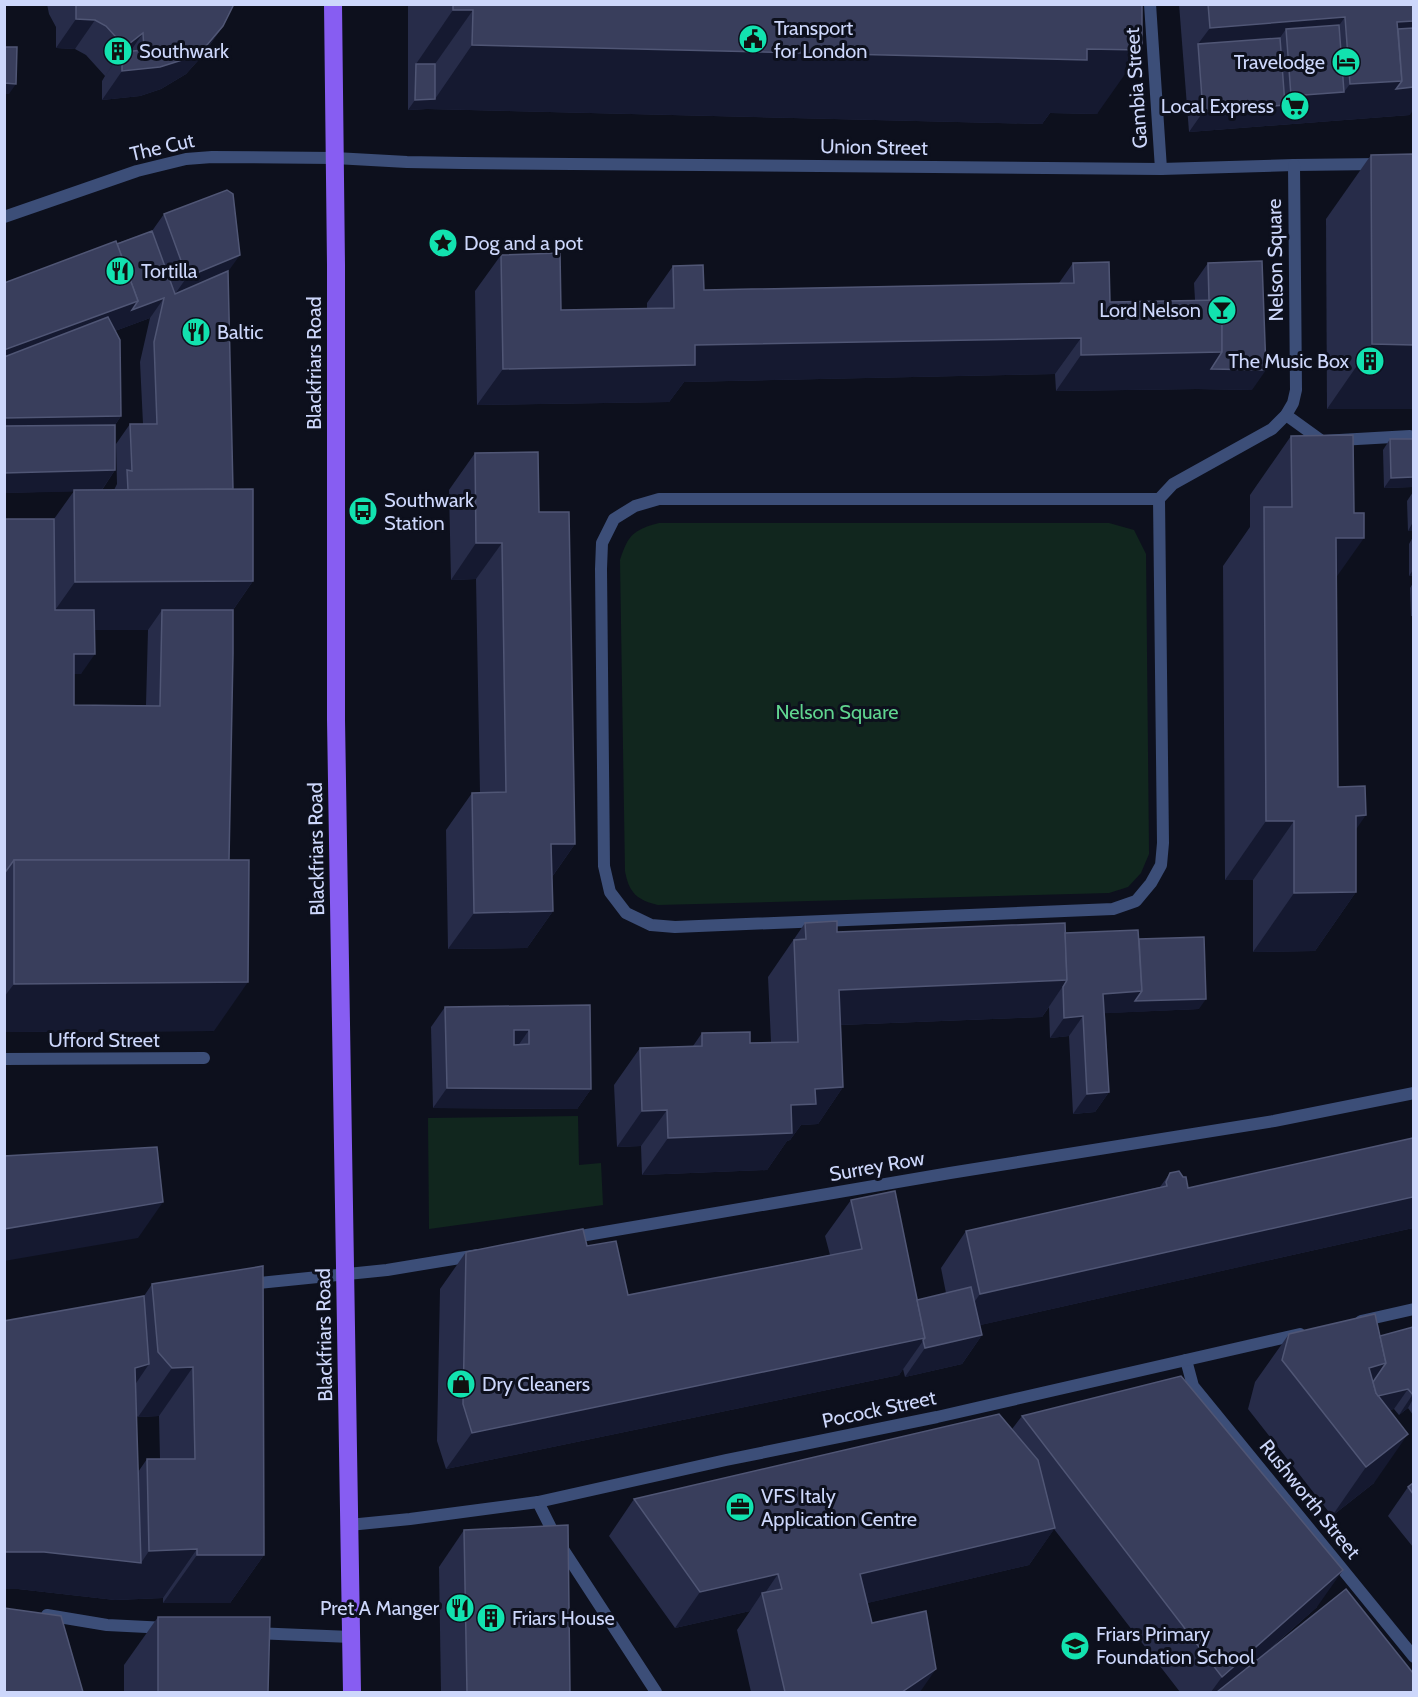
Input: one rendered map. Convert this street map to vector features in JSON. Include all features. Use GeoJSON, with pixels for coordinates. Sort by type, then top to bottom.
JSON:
{"type":"FeatureCollection","features":[{"type":"Feature","properties":{"kind":"main road","name":"Blackfriars Road"},"geometry":{"type":"LineString","coordinates":[[333,4],[337,502],[336,720],[352,1692]]}},
{"type":"Feature","properties":{"kind":"street","name":"Gambia Street"},"geometry":{"type":"LineString","coordinates":[[1147,6],[1161,169]]}},
{"type":"Feature","properties":{"kind":"street","name":"The Cut"},"geometry":{"type":"LineString","coordinates":[[4,217],[137,171],[186,159],[212,157],[335,158]]}},
{"type":"Feature","properties":{"kind":"street","name":"Union Street"},"geometry":{"type":"LineString","coordinates":[[335,158],[452,163],[1161,169],[1389,164]]}},
{"type":"Feature","properties":{"kind":"street","name":"Nelson Square"},"geometry":{"type":"LineString","coordinates":[[1287,415],[1296,390],[1293,165]]}},
{"type":"Feature","properties":{"kind":"street"},"geometry":{"type":"LineString","coordinates":[[1159,499],[659,499],[635,506],[614,519],[602,543],[601,569],[604,866],[610,892],[626,913],[651,926],[675,927],[1113,909],[1136,901],[1151,884],[1161,865],[1163,843],[1159,499],[1173,484],[1272,429],[1287,415],[1324,447],[1410,436]]}},
{"type":"Feature","properties":{"kind":"street","name":"Ufford Street"},"geometry":{"type":"LineString","coordinates":[[4,1059],[204,1058]]}},
{"type":"Feature","properties":{"kind":"street","name":"Surrey Row"},"geometry":{"type":"LineString","coordinates":[[552,1241],[950,1173],[1274,1121],[1413,1093]]}},
{"type":"Feature","properties":{"kind":"street"},"geometry":{"type":"LineString","coordinates":[[242,1284],[387,1270],[488,1253]]}},
{"type":"Feature","properties":{"kind":"street"},"geometry":{"type":"LineString","coordinates":[[1344,1324],[1413,1309]]}},
{"type":"Feature","properties":{"kind":"street","name":"Pocock Street"},"geometry":{"type":"LineString","coordinates":[[349,1525],[538,1502],[726,1460],[937,1417],[1310,1332]]}},
{"type":"Feature","properties":{"kind":"street","name":"Rushworth Street"},"geometry":{"type":"LineString","coordinates":[[1186,1360],[1193,1386],[1413,1657]]}},
{"type":"Feature","properties":{"kind":"street"},"geometry":{"type":"LineString","coordinates":[[538,1502],[557,1540],[656,1692]]}},
{"type":"Feature","properties":{"kind":"street"},"geometry":{"type":"LineString","coordinates":[[555,1560],[557,1540]]}},
{"type":"Feature","properties":{"kind":"street"},"geometry":{"type":"LineString","coordinates":[[36,1613],[107,1624],[179,1629]]}},
{"type":"Feature","properties":{"kind":"street"},"geometry":{"type":"LineString","coordinates":[[239,1633],[351,1637]]}},
{"type":"Feature","properties":{"kind":"green space","name":"Nelson Square"},"geometry":{"type":"Polygon","coordinates":[[[659,523],[1109,523],[1134,530],[1146,554],[1149,854],[1141,873],[1128,887],[1109,893],[658,905],[639,898],[629,885],[625,871],[620,560],[629,539],[637,531],[659,523]]]}},
{"type":"Feature","properties":{"kind":"green space"},"geometry":{"type":"Polygon","coordinates":[[[578,1116],[579,1165],[601,1163],[603,1205],[429,1229],[428,1118],[578,1116]]]}},
{"type":"Feature","properties":{"kind":"building"},"geometry":{"type":"Polygon","coordinates":[[[76,4],[234,4],[223,26],[207,45],[182,60],[160,67],[122,71],[122,52],[144,50],[143,33],[125,47],[106,26],[95,20],[76,19],[76,4]]]}},
{"type":"Feature","properties":{"kind":"building"},"geometry":{"type":"Polygon","coordinates":[[[453,4],[1142,4],[1142,50],[1087,49],[1087,60],[472,45],[473,10],[453,10],[453,4]]]}},
{"type":"Feature","properties":{"kind":"building"},"geometry":{"type":"Polygon","coordinates":[[[1208,4],[1413,4],[1413,21],[1397,22],[1402,81],[1350,84],[1345,17],[1210,28],[1208,4]]]}},
{"type":"Feature","properties":{"kind":"building"},"geometry":{"type":"Polygon","coordinates":[[[1339,25],[1344,92],[1291,96],[1286,29],[1339,25]]]}},
{"type":"Feature","properties":{"kind":"building"},"geometry":{"type":"Polygon","coordinates":[[[1413,28],[1413,87],[1396,89],[1402,81],[1398,29],[1413,28]]]}},
{"type":"Feature","properties":{"kind":"building"},"geometry":{"type":"Polygon","coordinates":[[[1280,38],[1285,105],[1203,112],[1198,44],[1280,38]]]}},
{"type":"Feature","properties":{"kind":"building"},"geometry":{"type":"Polygon","coordinates":[[[4,47],[17,47],[16,84],[4,83],[4,47]]]}},
{"type":"Feature","properties":{"kind":"building"},"geometry":{"type":"Polygon","coordinates":[[[416,64],[435,64],[435,99],[415,100],[416,64]]]}},
{"type":"Feature","properties":{"kind":"building"},"geometry":{"type":"Polygon","coordinates":[[[1413,154],[1413,345],[1372,344],[1371,155],[1413,154]]]}},
{"type":"Feature","properties":{"kind":"building"},"geometry":{"type":"Polygon","coordinates":[[[227,190],[233,194],[240,255],[187,277],[164,214],[227,190]]]}},
{"type":"Feature","properties":{"kind":"building"},"geometry":{"type":"Polygon","coordinates":[[[152,231],[175,294],[228,271],[233,489],[128,490],[127,470],[132,471],[130,424],[157,424],[154,342],[164,298],[132,310],[138,301],[117,244],[152,231]]]}},
{"type":"Feature","properties":{"kind":"building"},"geometry":{"type":"Polygon","coordinates":[[[116,241],[138,301],[4,350],[4,283],[116,241]]]}},
{"type":"Feature","properties":{"kind":"building"},"geometry":{"type":"Polygon","coordinates":[[[560,253],[561,310],[674,308],[673,266],[703,265],[704,290],[1074,283],[1073,263],[1109,262],[1110,302],[1222,300],[1222,352],[1081,355],[1081,338],[695,345],[695,365],[503,369],[501,255],[560,253]]]}},
{"type":"Feature","properties":{"kind":"building"},"geometry":{"type":"Polygon","coordinates":[[[1262,261],[1266,370],[1211,369],[1222,352],[1222,300],[1209,300],[1208,263],[1262,261]]]}},
{"type":"Feature","properties":{"kind":"building"},"geometry":{"type":"Polygon","coordinates":[[[108,317],[120,340],[121,416],[4,418],[4,357],[108,317]]]}},
{"type":"Feature","properties":{"kind":"building"},"geometry":{"type":"Polygon","coordinates":[[[115,425],[115,470],[4,473],[4,426],[115,425]]]}},
{"type":"Feature","properties":{"kind":"building"},"geometry":{"type":"Polygon","coordinates":[[[1353,435],[1354,513],[1364,513],[1364,538],[1336,538],[1338,787],[1365,786],[1366,815],[1356,816],[1356,892],[1294,893],[1294,821],[1266,821],[1264,507],[1292,507],[1291,436],[1353,435]]]}},
{"type":"Feature","properties":{"kind":"building"},"geometry":{"type":"Polygon","coordinates":[[[1390,439],[1413,439],[1413,477],[1391,478],[1390,439]]]}},
{"type":"Feature","properties":{"kind":"building"},"geometry":{"type":"Polygon","coordinates":[[[538,452],[539,512],[569,512],[575,844],[551,844],[553,911],[474,913],[472,793],[506,792],[502,543],[476,543],[475,453],[538,452]]]}},
{"type":"Feature","properties":{"kind":"building"},"geometry":{"type":"Polygon","coordinates":[[[253,489],[253,581],[75,582],[74,490],[253,489]]]}},
{"type":"Feature","properties":{"kind":"building"},"geometry":{"type":"Polygon","coordinates":[[[4,519],[54,519],[55,610],[94,610],[95,654],[74,654],[74,705],[160,706],[162,610],[233,610],[229,860],[14,860],[4,874],[4,519]]]}},
{"type":"Feature","properties":{"kind":"building"},"geometry":{"type":"Polygon","coordinates":[[[14,860],[249,860],[248,982],[14,984],[14,860]]]}},
{"type":"Feature","properties":{"kind":"building"},"geometry":{"type":"Polygon","coordinates":[[[837,921],[837,932],[1065,923],[1067,980],[839,990],[843,1087],[815,1089],[816,1104],[791,1105],[792,1133],[668,1138],[667,1110],[642,1111],[640,1048],[702,1046],[702,1033],[750,1032],[750,1043],[798,1042],[794,940],[806,939],[805,923],[837,921]]]}},
{"type":"Feature","properties":{"kind":"building"},"geometry":{"type":"Polygon","coordinates":[[[1138,930],[1142,991],[1103,994],[1109,1092],[1087,1094],[1083,1016],[1064,1018],[1063,987],[1067,980],[1065,933],[1138,930]]]}},
{"type":"Feature","properties":{"kind":"building"},"geometry":{"type":"Polygon","coordinates":[[[1204,937],[1206,999],[1135,1001],[1142,991],[1139,939],[1204,937]]]}},
{"type":"Feature","properties":{"kind":"building"},"geometry":{"type":"Polygon","coordinates":[[[590,1005],[591,1089],[447,1088],[445,1007],[590,1005]],[[514,1030],[514,1045],[529,1044],[529,1030],[514,1030]]]}},
{"type":"Feature","properties":{"kind":"building"},"geometry":{"type":"Polygon","coordinates":[[[1413,1138],[1413,1197],[980,1294],[966,1231],[1167,1186],[1166,1182],[1170,1173],[1179,1171],[1183,1177],[1186,1177],[1188,1188],[1413,1138]]]}},
{"type":"Feature","properties":{"kind":"building"},"geometry":{"type":"Polygon","coordinates":[[[157,1147],[163,1202],[4,1229],[4,1156],[157,1147]]]}},
{"type":"Feature","properties":{"kind":"building"},"geometry":{"type":"Polygon","coordinates":[[[895,1191],[925,1338],[472,1433],[463,1404],[466,1252],[583,1229],[587,1246],[616,1241],[628,1295],[862,1249],[851,1200],[895,1191]]]}},
{"type":"Feature","properties":{"kind":"building"},"geometry":{"type":"Polygon","coordinates":[[[263,1266],[264,1555],[197,1555],[197,1549],[149,1551],[147,1459],[195,1459],[193,1367],[172,1368],[158,1352],[152,1284],[263,1266]]]}},
{"type":"Feature","properties":{"kind":"building"},"geometry":{"type":"Polygon","coordinates":[[[971,1287],[982,1335],[925,1348],[917,1300],[971,1287]]]}},
{"type":"Feature","properties":{"kind":"building"},"geometry":{"type":"Polygon","coordinates":[[[144,1296],[149,1364],[135,1368],[141,1563],[44,1552],[4,1552],[4,1321],[144,1296]]]}},
{"type":"Feature","properties":{"kind":"building"},"geometry":{"type":"Polygon","coordinates":[[[1375,1314],[1386,1363],[1369,1368],[1376,1393],[1408,1434],[1366,1467],[1282,1360],[1289,1334],[1375,1314]]]}},
{"type":"Feature","properties":{"kind":"building"},"geometry":{"type":"Polygon","coordinates":[[[1413,1327],[1413,1395],[1408,1389],[1378,1396],[1373,1382],[1386,1363],[1380,1336],[1413,1327]]]}},
{"type":"Feature","properties":{"kind":"building"},"geometry":{"type":"Polygon","coordinates":[[[1181,1376],[1343,1570],[1222,1677],[1022,1416],[1181,1376]]]}},
{"type":"Feature","properties":{"kind":"building"},"geometry":{"type":"Polygon","coordinates":[[[999,1414],[1038,1460],[1055,1528],[860,1574],[872,1623],[926,1611],[936,1669],[902,1692],[785,1692],[762,1593],[782,1589],[778,1574],[700,1592],[634,1499],[999,1414]]]}},
{"type":"Feature","properties":{"kind":"building"},"geometry":{"type":"Polygon","coordinates":[[[1413,1483],[1413,1494],[1408,1487],[1413,1483]]]}},
{"type":"Feature","properties":{"kind":"building"},"geometry":{"type":"Polygon","coordinates":[[[568,1525],[570,1692],[467,1692],[464,1530],[568,1525]]]}},
{"type":"Feature","properties":{"kind":"building"},"geometry":{"type":"Polygon","coordinates":[[[1346,1589],[1413,1673],[1413,1692],[1217,1692],[1346,1589]]]}},
{"type":"Feature","properties":{"kind":"building"},"geometry":{"type":"Polygon","coordinates":[[[4,1608],[61,1616],[83,1692],[4,1692],[4,1608]]]}},
{"type":"Feature","properties":{"kind":"building"},"geometry":{"type":"Polygon","coordinates":[[[158,1617],[270,1617],[268,1692],[158,1692],[158,1617]]]}},
{"type":"Feature","properties":{"kind":"place","name":"Transport for London"},"geometry":{"type":"Point","coordinates":[753,39]}},
{"type":"Feature","properties":{"kind":"place","name":"Southwark"},"geometry":{"type":"Point","coordinates":[118,51]}},
{"type":"Feature","properties":{"kind":"place","name":"Travelodge"},"geometry":{"type":"Point","coordinates":[1346,62]}},
{"type":"Feature","properties":{"kind":"place","name":"Local Express"},"geometry":{"type":"Point","coordinates":[1295,106]}},
{"type":"Feature","properties":{"kind":"place","name":"Dog and a pot"},"geometry":{"type":"Point","coordinates":[443,243]}},
{"type":"Feature","properties":{"kind":"place","name":"Tortilla"},"geometry":{"type":"Point","coordinates":[120,271]}},
{"type":"Feature","properties":{"kind":"place","name":"Lord Nelson"},"geometry":{"type":"Point","coordinates":[1222,310]}},
{"type":"Feature","properties":{"kind":"place","name":"Baltic"},"geometry":{"type":"Point","coordinates":[196,332]}},
{"type":"Feature","properties":{"kind":"place","name":"The Music Box"},"geometry":{"type":"Point","coordinates":[1370,361]}},
{"type":"Feature","properties":{"kind":"place","name":"Southwark Station"},"geometry":{"type":"Point","coordinates":[363,511]}},
{"type":"Feature","properties":{"kind":"place","name":"Dry Cleaners"},"geometry":{"type":"Point","coordinates":[461,1384]}},
{"type":"Feature","properties":{"kind":"place","name":"VFS Italy Application Centre"},"geometry":{"type":"Point","coordinates":[740,1507]}},
{"type":"Feature","properties":{"kind":"place","name":"Pret A Manger"},"geometry":{"type":"Point","coordinates":[460,1608]}},
{"type":"Feature","properties":{"kind":"place","name":"Friars House"},"geometry":{"type":"Point","coordinates":[491,1618]}},
{"type":"Feature","properties":{"kind":"place","name":"Friars Primary Foundation School"},"geometry":{"type":"Point","coordinates":[1075,1646]}}]}
